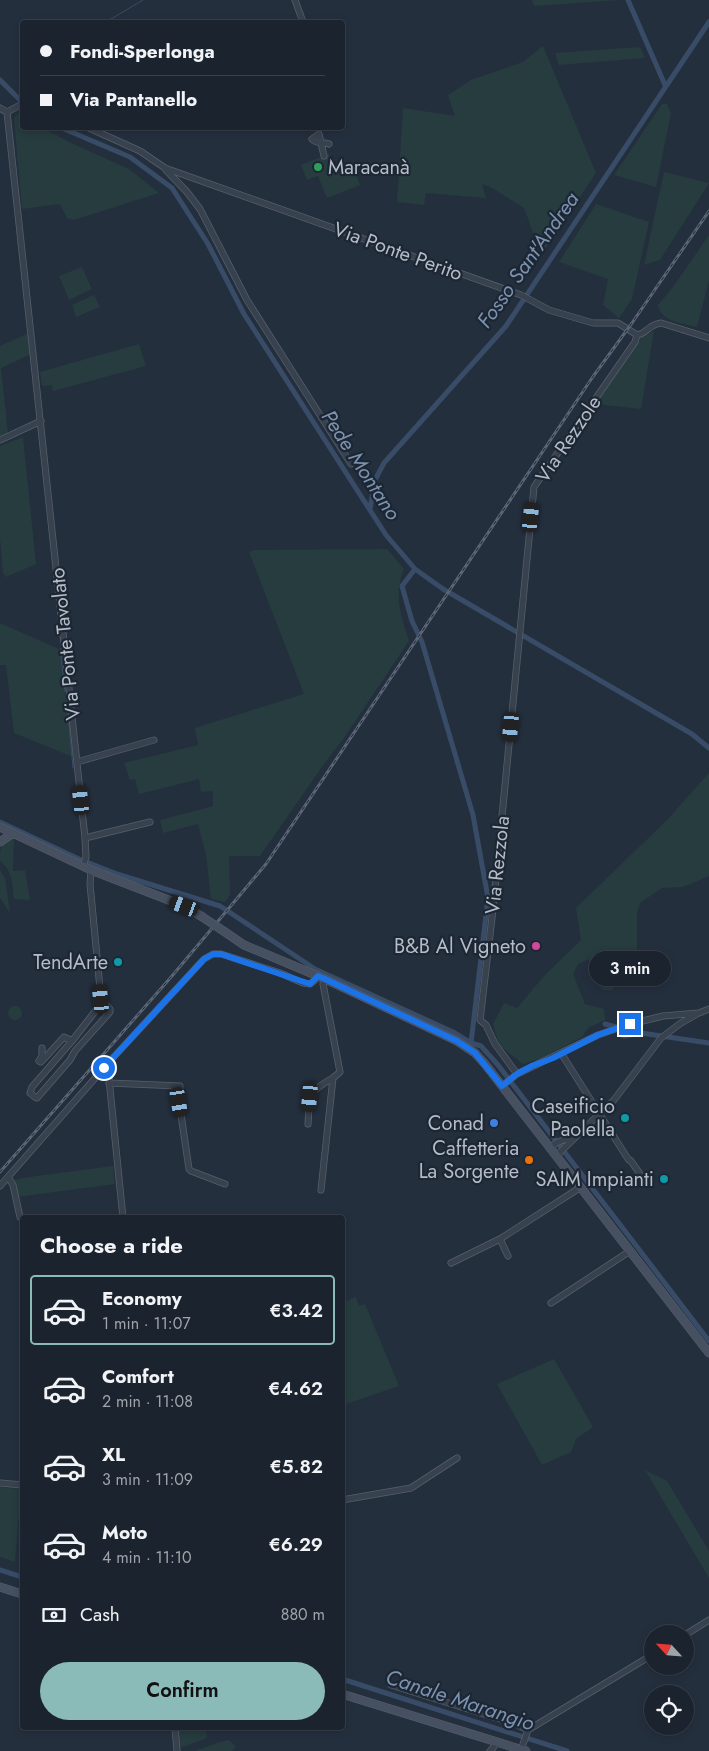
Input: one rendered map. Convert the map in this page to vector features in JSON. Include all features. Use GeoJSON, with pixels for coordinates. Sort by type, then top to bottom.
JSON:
{"type":"FeatureCollection","features":[{"type":"Feature","properties":{"kind":"street"},"geometry":{"type":"LineString","coordinates":[[295,0],[303,20]]}},
{"type":"Feature","properties":{"kind":"street"},"geometry":{"type":"LineString","coordinates":[[0,108],[7,112],[20,106]]}},
{"type":"Feature","properties":{"kind":"street","name":"Via Ponte Tavolato"},"geometry":{"type":"LineString","coordinates":[[7,112],[85,838],[84,862]]}},
{"type":"Feature","properties":{"kind":"street","name":"Via Ponte Perito"},"geometry":{"type":"LineString","coordinates":[[93,130],[140,151],[165,168],[520,295],[549,310],[593,323],[618,323],[637,335]]}},
{"type":"Feature","properties":{"kind":"street"},"geometry":{"type":"LineString","coordinates":[[315,152],[323,153],[320,143],[329,144]]}},
{"type":"Feature","properties":{"kind":"street"},"geometry":{"type":"LineString","coordinates":[[165,168],[200,209],[247,300],[351,464]]}},
{"type":"Feature","properties":{"kind":"street"},"geometry":{"type":"LineString","coordinates":[[637,335],[642,334],[653,324],[661,323],[709,338]]}},
{"type":"Feature","properties":{"kind":"street","name":"Via Rezzole"},"geometry":{"type":"LineString","coordinates":[[518,644],[534,487],[635,342],[637,335]]}},
{"type":"Feature","properties":{"kind":"street"},"geometry":{"type":"LineString","coordinates":[[0,440],[41,421]]}},
{"type":"Feature","properties":{"kind":"street","name":"Via Rezzola"},"geometry":{"type":"LineString","coordinates":[[515,1075],[495,1044],[486,1025],[480,1020],[494,899],[518,644]]}},
{"type":"Feature","properties":{"kind":"street"},"geometry":{"type":"LineString","coordinates":[[77,762],[154,740]]}},
{"type":"Feature","properties":{"kind":"street"},"geometry":{"type":"LineString","coordinates":[[85,838],[150,822]]}},
{"type":"Feature","properties":{"kind":"street"},"geometry":{"type":"LineString","coordinates":[[0,827],[84,862],[91,870],[184,906],[244,944],[321,977],[457,1041],[475,1053],[559,1144],[559,1154],[581,1186],[709,1353]]}},
{"type":"Feature","properties":{"kind":"street"},"geometry":{"type":"LineString","coordinates":[[0,842],[15,834]]}},
{"type":"Feature","properties":{"kind":"street"},"geometry":{"type":"LineString","coordinates":[[91,870],[90,884],[100,1005],[32,1087],[30,1092],[35,1097],[38,1098],[64,1068],[74,1052],[110,1012],[110,1009],[101,999]]}},
{"type":"Feature","properties":{"kind":"street"},"geometry":{"type":"LineString","coordinates":[[123,1215],[109,1083],[108,1069],[111,1060],[204,959],[213,954],[221,954],[280,973],[303,983],[310,984],[321,977]]}},
{"type":"Feature","properties":{"kind":"street"},"geometry":{"type":"LineString","coordinates":[[308,1124],[312,1092],[316,1087],[334,1078],[340,1072],[321,977]]}},
{"type":"Feature","properties":{"kind":"street"},"geometry":{"type":"LineString","coordinates":[[559,1144],[577,1134],[614,1100],[661,1038],[681,1023],[709,1009]]}},
{"type":"Feature","properties":{"kind":"street"},"geometry":{"type":"LineString","coordinates":[[504,1085],[515,1075],[598,1035],[630,1024],[663,1016],[699,1013]]}},
{"type":"Feature","properties":{"kind":"street"},"geometry":{"type":"LineString","coordinates":[[83,1027],[90,1033]]}},
{"type":"Feature","properties":{"kind":"street"},"geometry":{"type":"LineString","coordinates":[[42,1048],[40,1062],[64,1037],[72,1041]]}},
{"type":"Feature","properties":{"kind":"street"},"geometry":{"type":"LineString","coordinates":[[67,1047],[74,1052]]}},
{"type":"Feature","properties":{"kind":"street"},"geometry":{"type":"LineString","coordinates":[[561,1053],[599,1115],[640,1174]]}},
{"type":"Feature","properties":{"kind":"street"},"geometry":{"type":"LineString","coordinates":[[0,1186],[104,1068],[108,1069]]}},
{"type":"Feature","properties":{"kind":"street"},"geometry":{"type":"LineString","coordinates":[[321,1190],[334,1078]]}},
{"type":"Feature","properties":{"kind":"street"},"geometry":{"type":"LineString","coordinates":[[109,1083],[180,1086],[179,1102],[189,1169],[226,1184]]}},
{"type":"Feature","properties":{"kind":"street"},"geometry":{"type":"LineString","coordinates":[[559,1144],[559,1154]]}},
{"type":"Feature","properties":{"kind":"street"},"geometry":{"type":"LineString","coordinates":[[8,1178],[13,1185],[20,1218]]}},
{"type":"Feature","properties":{"kind":"street"},"geometry":{"type":"LineString","coordinates":[[451,1263],[500,1239],[581,1186]]}},
{"type":"Feature","properties":{"kind":"street"},"geometry":{"type":"LineString","coordinates":[[500,1239],[508,1256]]}},
{"type":"Feature","properties":{"kind":"street"},"geometry":{"type":"LineString","coordinates":[[551,1303],[630,1251]]}},
{"type":"Feature","properties":{"kind":"street"},"geometry":{"type":"LineString","coordinates":[[345,1499],[411,1488],[458,1458]]}},
{"type":"Feature","properties":{"kind":"street"},"geometry":{"type":"LineString","coordinates":[[0,1483],[20,1485]]}},
{"type":"Feature","properties":{"kind":"street"},"geometry":{"type":"LineString","coordinates":[[0,1587],[20,1593]]}},
{"type":"Feature","properties":{"kind":"street"},"geometry":{"type":"LineString","coordinates":[[694,1629],[709,1620]]}},
{"type":"Feature","properties":{"kind":"street"},"geometry":{"type":"LineString","coordinates":[[345,1695],[523,1748],[527,1731],[644,1660]]}},
{"type":"Feature","properties":{"kind":"street"},"geometry":{"type":"LineString","coordinates":[[391,1685],[516,1724],[527,1731]]}},
{"type":"Feature","properties":{"kind":"street"},"geometry":{"type":"LineString","coordinates":[[175,1730],[177,1751]]}},
{"type":"Feature","properties":{"kind":"street"},"geometry":{"type":"LineString","coordinates":[[490,1751],[498,1742]]}},
{"type":"Feature","properties":{"kind":"green space"},"geometry":{"type":"Polygon","coordinates":[[[532,0],[621,0],[534,6],[532,0]]]}},
{"type":"Feature","properties":{"kind":"green space"},"geometry":{"type":"Polygon","coordinates":[[[543,46],[596,173],[541,255],[524,208],[482,184],[486,198],[426,193],[424,205],[397,202],[403,108],[455,116],[448,95],[471,80],[523,62],[543,46]]]}},
{"type":"Feature","properties":{"kind":"green space"},"geometry":{"type":"Polygon","coordinates":[[[640,47],[645,58],[559,65],[555,53],[640,47]]]}},
{"type":"Feature","properties":{"kind":"green space"},"geometry":{"type":"Polygon","coordinates":[[[662,104],[667,104],[671,113],[656,187],[614,175],[662,104]]]}},
{"type":"Feature","properties":{"kind":"green space"},"geometry":{"type":"Polygon","coordinates":[[[18,114],[20,115],[20,130],[47,130],[129,169],[159,193],[74,220],[67,218],[60,204],[22,209],[14,118],[18,114]]]}},
{"type":"Feature","properties":{"kind":"green space"},"geometry":{"type":"Polygon","coordinates":[[[329,154],[335,169],[351,162],[360,185],[327,198],[318,176],[307,180],[301,165],[329,154]]]}},
{"type":"Feature","properties":{"kind":"green space"},"geometry":{"type":"Polygon","coordinates":[[[664,172],[709,183],[660,260],[644,265],[664,172]]]}},
{"type":"Feature","properties":{"kind":"green space"},"geometry":{"type":"Polygon","coordinates":[[[596,204],[649,222],[632,299],[619,318],[603,305],[608,279],[559,262],[596,204]]]}},
{"type":"Feature","properties":{"kind":"green space"},"geometry":{"type":"Polygon","coordinates":[[[709,235],[709,280],[697,327],[673,321],[663,315],[658,305],[673,287],[709,235]]]}},
{"type":"Feature","properties":{"kind":"green space"},"geometry":{"type":"Polygon","coordinates":[[[82,267],[92,289],[69,300],[59,276],[82,267]]]}},
{"type":"Feature","properties":{"kind":"green space"},"geometry":{"type":"Polygon","coordinates":[[[94,295],[100,307],[76,317],[72,305],[94,295]]]}},
{"type":"Feature","properties":{"kind":"green space"},"geometry":{"type":"Polygon","coordinates":[[[654,330],[641,409],[596,404],[641,338],[654,330]]]}},
{"type":"Feature","properties":{"kind":"green space"},"geometry":{"type":"Polygon","coordinates":[[[29,333],[31,354],[1,368],[8,434],[0,437],[0,346],[29,333]]]}},
{"type":"Feature","properties":{"kind":"green space"},"geometry":{"type":"Polygon","coordinates":[[[139,344],[146,366],[53,391],[52,385],[42,386],[40,372],[139,344]]]}},
{"type":"Feature","properties":{"kind":"green space"},"geometry":{"type":"Polygon","coordinates":[[[23,437],[36,564],[6,577],[3,573],[0,538],[0,446],[23,437]]]}},
{"type":"Feature","properties":{"kind":"green space"},"geometry":{"type":"Polygon","coordinates":[[[387,549],[404,569],[399,588],[399,605],[409,641],[344,738],[260,856],[229,856],[230,895],[225,902],[211,899],[206,855],[198,824],[163,833],[160,820],[213,806],[213,791],[201,792],[199,779],[139,794],[135,779],[130,780],[124,763],[198,745],[195,728],[304,694],[249,552],[255,550],[387,549]]]}},
{"type":"Feature","properties":{"kind":"green space"},"geometry":{"type":"Polygon","coordinates":[[[0,623],[61,650],[73,757],[14,733],[6,665],[0,665],[0,623]]]}},
{"type":"Feature","properties":{"kind":"green space"},"geometry":{"type":"Polygon","coordinates":[[[709,773],[709,876],[683,887],[662,888],[640,903],[637,913],[637,950],[617,971],[613,990],[603,990],[590,976],[589,959],[578,964],[573,974],[585,1004],[604,1009],[605,1020],[588,1028],[582,1037],[542,1058],[523,1064],[499,1045],[493,1024],[504,1003],[517,1008],[544,976],[581,940],[576,908],[668,819],[709,773]]]}},
{"type":"Feature","properties":{"kind":"green space"},"geometry":{"type":"Polygon","coordinates":[[[14,837],[13,871],[25,870],[30,900],[14,899],[10,873],[0,861],[0,852],[3,844],[14,837]]]}},
{"type":"Feature","properties":{"kind":"green space"},"geometry":{"type":"Polygon","coordinates":[[[0,870],[5,878],[10,913],[0,898],[0,870]]]}},
{"type":"Feature","properties":{"kind":"green space"},"geometry":{"type":"Polygon","coordinates":[[[15,1006],[20,1008],[22,1013],[20,1018],[15,1020],[10,1018],[8,1013],[10,1008],[15,1006]]]}},
{"type":"Feature","properties":{"kind":"green space"},"geometry":{"type":"Polygon","coordinates":[[[113,1166],[115,1184],[17,1197],[14,1180],[113,1166]]]}},
{"type":"Feature","properties":{"kind":"green space"},"geometry":{"type":"Polygon","coordinates":[[[356,1297],[359,1306],[365,1304],[399,1386],[345,1404],[345,1301],[356,1297]]]}},
{"type":"Feature","properties":{"kind":"green space"},"geometry":{"type":"Polygon","coordinates":[[[554,1359],[593,1427],[576,1439],[571,1452],[542,1465],[497,1384],[554,1359]]]}},
{"type":"Feature","properties":{"kind":"green space"},"geometry":{"type":"Polygon","coordinates":[[[645,1470],[667,1481],[709,1551],[709,1578],[645,1470]]]}},
{"type":"Feature","properties":{"kind":"green space"},"geometry":{"type":"Polygon","coordinates":[[[0,1487],[20,1489],[15,1562],[0,1557],[0,1487]]]}},
{"type":"Feature","properties":{"kind":"green space"},"geometry":{"type":"Polygon","coordinates":[[[177,1730],[206,1730],[207,1738],[180,1748],[177,1730]]]}},
{"type":"Feature","properties":{"kind":"green space"},"geometry":{"type":"Polygon","coordinates":[[[229,1740],[236,1747],[232,1751],[195,1751],[217,1743],[229,1740]]]}},
{"type":"Feature","properties":{"kind":"waterway"},"geometry":{"type":"LineString","coordinates":[[109,20],[143,0]]}},
{"type":"Feature","properties":{"kind":"waterway"},"geometry":{"type":"LineString","coordinates":[[628,0],[665,85]]}},
{"type":"Feature","properties":{"kind":"waterway","name":"Fosso Sant'Andrea"},"geometry":{"type":"LineString","coordinates":[[370,509],[375,480],[384,463],[506,326],[709,22]]}},
{"type":"Feature","properties":{"kind":"waterway","name":"Pede Montano"},"geometry":{"type":"LineString","coordinates":[[0,80],[20,100]]}},
{"type":"Feature","properties":{"kind":"waterway"},"geometry":{"type":"LineString","coordinates":[[0,112],[5,115],[15,208]]}},
{"type":"Feature","properties":{"kind":"waterway","name":"Pede Montano"},"geometry":{"type":"LineString","coordinates":[[67,130],[130,157],[172,188],[208,244],[244,314],[386,535],[415,569],[443,589],[692,734],[709,748]]}},
{"type":"Feature","properties":{"kind":"waterway"},"geometry":{"type":"LineString","coordinates":[[415,569],[402,586],[412,621],[422,642],[473,815],[488,898],[471,1043]]}},
{"type":"Feature","properties":{"kind":"waterway"},"geometry":{"type":"LineString","coordinates":[[58,611],[61,646]]}},
{"type":"Feature","properties":{"kind":"waterway"},"geometry":{"type":"LineString","coordinates":[[60,649],[65,691]]}},
{"type":"Feature","properties":{"kind":"waterway"},"geometry":{"type":"LineString","coordinates":[[68,713],[73,768]]}},
{"type":"Feature","properties":{"kind":"waterway"},"geometry":{"type":"LineString","coordinates":[[0,822],[79,859],[117,874],[220,906],[315,969],[481,1046],[498,1065],[709,1341]]}},
{"type":"Feature","properties":{"kind":"waterway"},"geometry":{"type":"LineString","coordinates":[[605,1024],[616,1027]]}},
{"type":"Feature","properties":{"kind":"waterway"},"geometry":{"type":"LineString","coordinates":[[622,1035],[641,1033],[709,1043]]}},
{"type":"Feature","properties":{"kind":"waterway","name":"Canale Marangio"},"geometry":{"type":"LineString","coordinates":[[0,1570],[20,1576]]}},
{"type":"Feature","properties":{"kind":"waterway","name":"Canale Marangio"},"geometry":{"type":"LineString","coordinates":[[345,1680],[567,1751]]}},
{"type":"Feature","properties":{"kind":"railway"},"geometry":{"type":"LineString","coordinates":[[0,1172],[172,976],[266,864],[592,378],[709,211]]}},
{"type":"Feature","properties":{"kind":"place","name":"Maracanà"},"geometry":{"type":"Point","coordinates":[318,167]}},
{"type":"Feature","properties":{"kind":"place","name":"B&B Al Vigneto"},"geometry":{"type":"Point","coordinates":[536,946]}},
{"type":"Feature","properties":{"kind":"place","name":"TendArte"},"geometry":{"type":"Point","coordinates":[118,962]}},
{"type":"Feature","properties":{"kind":"place","name":"Caseificio Paolella"},"geometry":{"type":"Point","coordinates":[625,1118]}},
{"type":"Feature","properties":{"kind":"place","name":"Conad"},"geometry":{"type":"Point","coordinates":[494,1123]}},
{"type":"Feature","properties":{"kind":"place","name":"Caffetteria La Sorgente"},"geometry":{"type":"Point","coordinates":[529,1160]}},
{"type":"Feature","properties":{"kind":"place","name":"SAIM Impianti"},"geometry":{"type":"Point","coordinates":[664,1179]}},
{"type":"Feature","properties":{"kind":"route"},"geometry":{"type":"LineString","coordinates":[[104,1068],[108,1069],[111,1060],[204,959],[213,954],[221,954],[280,973],[303,983],[310,984],[318,976],[325,979],[457,1041],[475,1053],[502,1086],[517,1074],[532,1066],[553,1058],[598,1035],[630,1024]]}}]}
